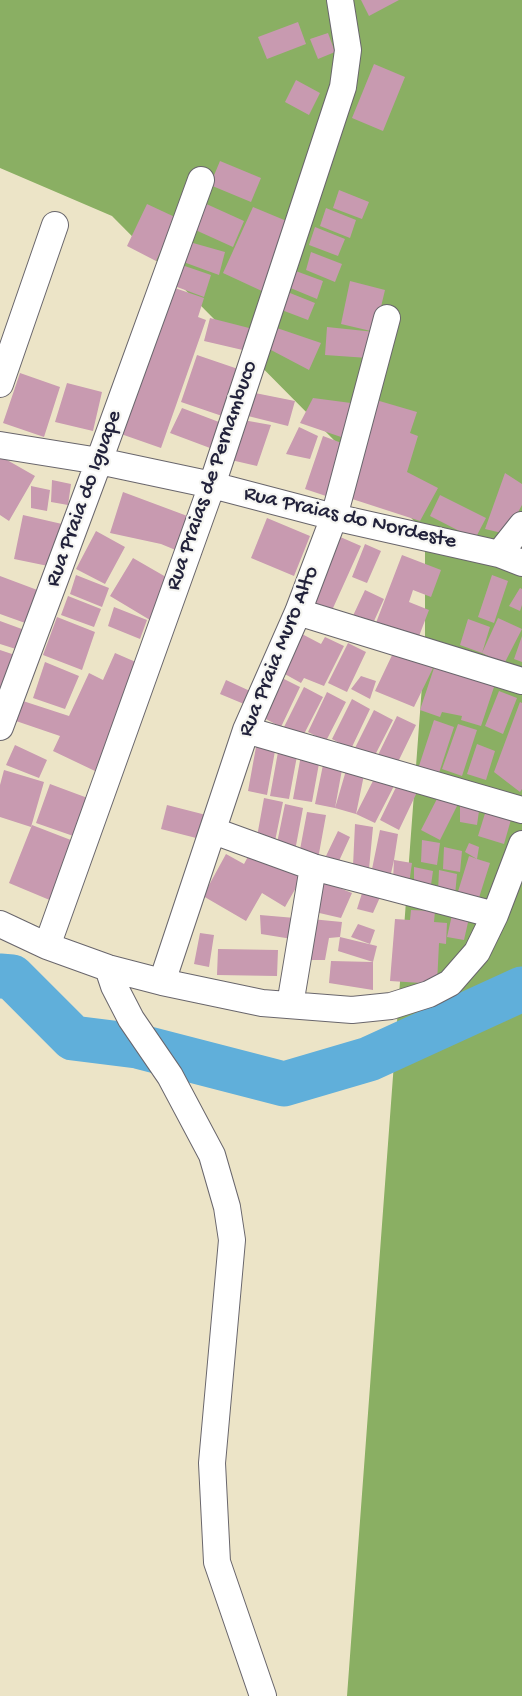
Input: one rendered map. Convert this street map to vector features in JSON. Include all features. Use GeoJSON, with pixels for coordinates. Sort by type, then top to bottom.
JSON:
{"type":"FeatureCollection","features":[{"type":"Feature","properties":{"kind":"street","name":"Rua Praias de Pernambuco"},"geometry":{"type":"LineString","coordinates":[[47,946],[212,485],[343,87],[348,50],[340,0]]}},
{"type":"Feature","properties":{"kind":"street","name":"Rua Praia do Iguape"},"geometry":{"type":"LineString","coordinates":[[0,727],[201,180]]}},
{"type":"Feature","properties":{"kind":"street"},"geometry":{"type":"LineString","coordinates":[[0,384],[55,225]]}},
{"type":"Feature","properties":{"kind":"street","name":"Rua Praia Muro Alto"},"geometry":{"type":"LineString","coordinates":[[162,982],[246,730],[298,612],[334,517],[387,318]]}},
{"type":"Feature","properties":{"kind":"street","name":"Rua Praias do Nordeste"},"geometry":{"type":"LineString","coordinates":[[0,445],[99,461],[212,485],[334,517],[511,558]]}},
{"type":"Feature","properties":{"kind":"street"},"geometry":{"type":"LineString","coordinates":[[511,558],[522,525]]}},
{"type":"Feature","properties":{"kind":"street"},"geometry":{"type":"LineString","coordinates":[[298,612],[522,681]]}},
{"type":"Feature","properties":{"kind":"street"},"geometry":{"type":"LineString","coordinates":[[246,730],[522,810]]}},
{"type":"Feature","properties":{"kind":"street"},"geometry":{"type":"LineString","coordinates":[[214,831],[314,867],[495,915]]}},
{"type":"Feature","properties":{"kind":"street"},"geometry":{"type":"LineString","coordinates":[[0,924],[47,946],[108,968],[262,1003],[352,1010],[391,1006],[429,994],[450,983],[477,952],[495,915],[522,844]]}},
{"type":"Feature","properties":{"kind":"street"},"geometry":{"type":"LineString","coordinates":[[290,1005],[314,867]]}},
{"type":"Feature","properties":{"kind":"street"},"geometry":{"type":"LineString","coordinates":[[108,968],[130,1019],[170,1076],[212,1155],[226,1208],[232,1240],[212,1463],[217,1562],[263,1696]]}},
{"type":"Feature","properties":{"kind":"green space"},"geometry":{"type":"Polygon","coordinates":[[[0,0],[522,0],[522,1696],[347,1696],[425,645],[425,532],[112,216],[0,168],[0,0]]]}},
{"type":"Feature","properties":{"kind":"building"},"geometry":{"type":"Polygon","coordinates":[[[361,0],[399,0],[369,16],[361,0]]]}},
{"type":"Feature","properties":{"kind":"building"},"geometry":{"type":"Polygon","coordinates":[[[298,22],[306,44],[267,59],[258,37],[298,22]]]}},
{"type":"Feature","properties":{"kind":"building"},"geometry":{"type":"Polygon","coordinates":[[[328,33],[335,52],[318,59],[310,39],[328,33]]]}},
{"type":"Feature","properties":{"kind":"building"},"geometry":{"type":"Polygon","coordinates":[[[374,64],[405,77],[383,131],[352,118],[374,64]]]}},
{"type":"Feature","properties":{"kind":"building"},"geometry":{"type":"Polygon","coordinates":[[[296,80],[320,93],[309,115],[285,102],[296,80]]]}},
{"type":"Feature","properties":{"kind":"building"},"geometry":{"type":"Polygon","coordinates":[[[220,161],[261,178],[251,202],[210,185],[220,161]]]}},
{"type":"Feature","properties":{"kind":"building"},"geometry":{"type":"Polygon","coordinates":[[[339,190],[369,202],[362,219],[333,208],[339,190]]]}},
{"type":"Feature","properties":{"kind":"building"},"geometry":{"type":"Polygon","coordinates":[[[202,202],[244,221],[233,247],[191,228],[202,202]]]}},
{"type":"Feature","properties":{"kind":"building"},"geometry":{"type":"Polygon","coordinates":[[[147,204],[177,218],[156,261],[127,246],[147,204]]]}},
{"type":"Feature","properties":{"kind":"building"},"geometry":{"type":"Polygon","coordinates":[[[253,207],[289,222],[264,292],[223,273],[253,207]]]}},
{"type":"Feature","properties":{"kind":"building"},"geometry":{"type":"Polygon","coordinates":[[[326,208],[356,220],[350,238],[320,226],[326,208]]]}},
{"type":"Feature","properties":{"kind":"building"},"geometry":{"type":"Polygon","coordinates":[[[315,227],[345,239],[338,256],[309,245],[315,227]]]}},
{"type":"Feature","properties":{"kind":"building"},"geometry":{"type":"Polygon","coordinates":[[[186,241],[225,252],[219,275],[178,260],[186,241]]]}},
{"type":"Feature","properties":{"kind":"building"},"geometry":{"type":"Polygon","coordinates":[[[311,252],[342,264],[335,282],[306,270],[311,252]]]}},
{"type":"Feature","properties":{"kind":"building"},"geometry":{"type":"Polygon","coordinates":[[[176,263],[211,275],[204,297],[169,284],[176,263]]]}},
{"type":"Feature","properties":{"kind":"building"},"geometry":{"type":"Polygon","coordinates":[[[293,270],[323,281],[317,299],[288,287],[293,270]]]}},
{"type":"Feature","properties":{"kind":"building"},"geometry":{"type":"Polygon","coordinates":[[[350,281],[385,290],[375,332],[341,324],[350,281]]]}},
{"type":"Feature","properties":{"kind":"building"},"geometry":{"type":"Polygon","coordinates":[[[172,287],[204,298],[198,317],[206,320],[161,448],[121,434],[172,287]]]}},
{"type":"Feature","properties":{"kind":"building"},"geometry":{"type":"Polygon","coordinates":[[[285,291],[315,303],[308,320],[279,309],[285,291]]]}},
{"type":"Feature","properties":{"kind":"building"},"geometry":{"type":"Polygon","coordinates":[[[210,318],[253,329],[247,351],[204,341],[210,318]]]}},
{"type":"Feature","properties":{"kind":"building"},"geometry":{"type":"Polygon","coordinates":[[[274,327],[321,343],[309,370],[271,350],[274,327]]]}},
{"type":"Feature","properties":{"kind":"building"},"geometry":{"type":"Polygon","coordinates":[[[327,327],[375,332],[368,358],[325,355],[327,327]]]}},
{"type":"Feature","properties":{"kind":"building"},"geometry":{"type":"Polygon","coordinates":[[[197,355],[241,370],[225,417],[181,402],[197,355]]]}},
{"type":"Feature","properties":{"kind":"building"},"geometry":{"type":"Polygon","coordinates":[[[20,373],[60,387],[44,437],[3,423],[20,373]]]}},
{"type":"Feature","properties":{"kind":"building"},"geometry":{"type":"Polygon","coordinates":[[[67,383],[102,392],[93,431],[55,422],[67,383]]]}},
{"type":"Feature","properties":{"kind":"building"},"geometry":{"type":"Polygon","coordinates":[[[255,393],[295,401],[288,426],[248,416],[255,393]]]}},
{"type":"Feature","properties":{"kind":"building"},"geometry":{"type":"Polygon","coordinates":[[[313,398],[351,403],[344,438],[300,423],[313,398]]]}},
{"type":"Feature","properties":{"kind":"building"},"geometry":{"type":"Polygon","coordinates":[[[376,400],[417,412],[410,433],[418,436],[407,472],[438,488],[420,521],[346,497],[376,400]]]}},
{"type":"Feature","properties":{"kind":"building"},"geometry":{"type":"Polygon","coordinates":[[[182,408],[219,422],[210,448],[170,433],[182,408]]]}},
{"type":"Feature","properties":{"kind":"building"},"geometry":{"type":"Polygon","coordinates":[[[243,420],[271,425],[257,466],[231,460],[243,420]]]}},
{"type":"Feature","properties":{"kind":"building"},"geometry":{"type":"Polygon","coordinates":[[[299,427],[318,436],[310,459],[286,454],[299,427]]]}},
{"type":"Feature","properties":{"kind":"building"},"geometry":{"type":"Polygon","coordinates":[[[323,436],[347,445],[332,498],[305,489],[323,436]]]}},
{"type":"Feature","properties":{"kind":"building"},"geometry":{"type":"Polygon","coordinates":[[[0,456],[35,476],[9,521],[0,515],[0,456]]]}},
{"type":"Feature","properties":{"kind":"building"},"geometry":{"type":"Polygon","coordinates":[[[505,473],[522,484],[522,505],[506,534],[485,529],[505,473]]]}},
{"type":"Feature","properties":{"kind":"building"},"geometry":{"type":"Polygon","coordinates":[[[52,480],[71,484],[68,505],[51,502],[52,480]]]}},
{"type":"Feature","properties":{"kind":"building"},"geometry":{"type":"Polygon","coordinates":[[[31,486],[50,490],[47,511],[31,508],[31,486]]]}},
{"type":"Feature","properties":{"kind":"building"},"geometry":{"type":"Polygon","coordinates":[[[123,492],[190,517],[178,551],[161,544],[110,533],[123,492]]]}},
{"type":"Feature","properties":{"kind":"building"},"geometry":{"type":"Polygon","coordinates":[[[440,495],[486,518],[475,539],[430,516],[440,495]]]}},
{"type":"Feature","properties":{"kind":"building"},"geometry":{"type":"Polygon","coordinates":[[[23,515],[62,524],[53,567],[14,559],[23,515]]]}},
{"type":"Feature","properties":{"kind":"building"},"geometry":{"type":"Polygon","coordinates":[[[267,518],[310,536],[294,576],[251,558],[267,518]]]}},
{"type":"Feature","properties":{"kind":"building"},"geometry":{"type":"Polygon","coordinates":[[[96,531],[125,547],[105,584],[76,569],[96,531]]]}},
{"type":"Feature","properties":{"kind":"building"},"geometry":{"type":"Polygon","coordinates":[[[338,536],[361,546],[329,617],[306,607],[338,536]]]}},
{"type":"Feature","properties":{"kind":"building"},"geometry":{"type":"Polygon","coordinates":[[[365,544],[381,551],[367,583],[352,577],[365,544]]]}},
{"type":"Feature","properties":{"kind":"building"},"geometry":{"type":"Polygon","coordinates":[[[402,555],[441,570],[431,597],[413,590],[409,602],[429,610],[416,644],[374,628],[402,555]]]}},
{"type":"Feature","properties":{"kind":"building"},"geometry":{"type":"Polygon","coordinates":[[[133,558],[166,577],[150,620],[110,596],[133,558]]]}},
{"type":"Feature","properties":{"kind":"building"},"geometry":{"type":"Polygon","coordinates":[[[76,575],[109,588],[102,607],[70,594],[76,575]]]}},
{"type":"Feature","properties":{"kind":"building"},"geometry":{"type":"Polygon","coordinates":[[[492,575],[508,581],[494,623],[478,617],[492,575]]]}},
{"type":"Feature","properties":{"kind":"building"},"geometry":{"type":"Polygon","coordinates":[[[0,576],[40,591],[28,624],[0,614],[0,576]]]}},
{"type":"Feature","properties":{"kind":"building"},"geometry":{"type":"Polygon","coordinates":[[[520,588],[522,589],[522,605],[520,611],[509,606],[520,588]]]}},
{"type":"Feature","properties":{"kind":"building"},"geometry":{"type":"Polygon","coordinates":[[[365,590],[384,599],[370,630],[351,620],[365,590]]]}},
{"type":"Feature","properties":{"kind":"building"},"geometry":{"type":"Polygon","coordinates":[[[68,596],[101,609],[94,627],[61,615],[68,596]]]}},
{"type":"Feature","properties":{"kind":"building"},"geometry":{"type":"Polygon","coordinates":[[[114,607],[147,620],[140,639],[108,626],[114,607]]]}},
{"type":"Feature","properties":{"kind":"building"},"geometry":{"type":"Polygon","coordinates":[[[57,617],[95,632],[82,670],[43,655],[57,617]]]}},
{"type":"Feature","properties":{"kind":"building"},"geometry":{"type":"Polygon","coordinates":[[[498,618],[522,629],[504,664],[482,653],[498,618]]]}},
{"type":"Feature","properties":{"kind":"building"},"geometry":{"type":"Polygon","coordinates":[[[468,619],[490,627],[482,653],[460,645],[468,619]]]}},
{"type":"Feature","properties":{"kind":"building"},"geometry":{"type":"Polygon","coordinates":[[[0,621],[30,632],[19,650],[0,644],[0,621]]]}},
{"type":"Feature","properties":{"kind":"building"},"geometry":{"type":"Polygon","coordinates":[[[302,634],[321,644],[325,637],[344,646],[324,686],[304,678],[301,683],[283,673],[302,634]]]}},
{"type":"Feature","properties":{"kind":"building"},"geometry":{"type":"Polygon","coordinates":[[[522,636],[522,662],[514,659],[522,636]]]}},
{"type":"Feature","properties":{"kind":"building"},"geometry":{"type":"Polygon","coordinates":[[[348,643],[366,652],[347,692],[328,683],[348,643]]]}},
{"type":"Feature","properties":{"kind":"building"},"geometry":{"type":"Polygon","coordinates":[[[0,650],[18,656],[0,695],[0,650]]]}},
{"type":"Feature","properties":{"kind":"building"},"geometry":{"type":"Polygon","coordinates":[[[394,651],[433,668],[414,707],[375,691],[394,651]]]}},
{"type":"Feature","properties":{"kind":"building"},"geometry":{"type":"Polygon","coordinates":[[[115,653],[138,663],[95,771],[53,751],[60,736],[16,721],[23,701],[69,716],[89,673],[103,680],[115,653]]]}},
{"type":"Feature","properties":{"kind":"building"},"geometry":{"type":"Polygon","coordinates":[[[45,662],[79,676],[65,709],[33,698],[45,662]]]}},
{"type":"Feature","properties":{"kind":"building"},"geometry":{"type":"Polygon","coordinates":[[[435,665],[496,681],[481,726],[461,720],[462,716],[442,712],[440,717],[420,710],[435,665]]]}},
{"type":"Feature","properties":{"kind":"building"},"geometry":{"type":"Polygon","coordinates":[[[361,676],[376,681],[370,699],[351,689],[361,676]]]}},
{"type":"Feature","properties":{"kind":"building"},"geometry":{"type":"Polygon","coordinates":[[[282,678],[300,687],[281,727],[262,717],[282,678]]]}},
{"type":"Feature","properties":{"kind":"building"},"geometry":{"type":"Polygon","coordinates":[[[226,680],[250,691],[244,704],[220,694],[226,680]]]}},
{"type":"Feature","properties":{"kind":"building"},"geometry":{"type":"Polygon","coordinates":[[[304,687],[323,697],[303,736],[284,727],[304,687]]]}},
{"type":"Feature","properties":{"kind":"building"},"geometry":{"type":"Polygon","coordinates":[[[499,691],[517,698],[503,734],[485,726],[499,691]]]}},
{"type":"Feature","properties":{"kind":"building"},"geometry":{"type":"Polygon","coordinates":[[[327,692],[346,702],[326,741],[308,732],[327,692]]]}},
{"type":"Feature","properties":{"kind":"building"},"geometry":{"type":"Polygon","coordinates":[[[352,699],[370,709],[351,749],[332,739],[352,699]]]}},
{"type":"Feature","properties":{"kind":"building"},"geometry":{"type":"Polygon","coordinates":[[[520,702],[522,703],[522,789],[520,792],[494,772],[520,702]]]}},
{"type":"Feature","properties":{"kind":"building"},"geometry":{"type":"Polygon","coordinates":[[[374,710],[393,720],[373,759],[354,750],[374,710]]]}},
{"type":"Feature","properties":{"kind":"building"},"geometry":{"type":"Polygon","coordinates":[[[397,716],[416,725],[397,764],[378,755],[397,716]]]}},
{"type":"Feature","properties":{"kind":"building"},"geometry":{"type":"Polygon","coordinates":[[[434,720],[454,727],[439,773],[419,766],[434,720]]]}},
{"type":"Feature","properties":{"kind":"building"},"geometry":{"type":"Polygon","coordinates":[[[458,724],[477,730],[462,776],[442,769],[458,724]]]}},
{"type":"Feature","properties":{"kind":"building"},"geometry":{"type":"Polygon","coordinates":[[[477,744],[495,751],[486,780],[467,774],[477,744]]]}},
{"type":"Feature","properties":{"kind":"building"},"geometry":{"type":"Polygon","coordinates":[[[15,745],[47,760],[39,778],[6,765],[15,745]]]}},
{"type":"Feature","properties":{"kind":"building"},"geometry":{"type":"Polygon","coordinates":[[[256,747],[275,751],[267,795],[248,791],[256,747]]]}},
{"type":"Feature","properties":{"kind":"building"},"geometry":{"type":"Polygon","coordinates":[[[278,752],[297,756],[289,799],[270,796],[278,752]]]}},
{"type":"Feature","properties":{"kind":"building"},"geometry":{"type":"Polygon","coordinates":[[[301,755],[320,758],[312,802],[293,799],[301,755]]]}},
{"type":"Feature","properties":{"kind":"building"},"geometry":{"type":"Polygon","coordinates":[[[324,760],[343,764],[335,808],[315,804],[324,760]]]}},
{"type":"Feature","properties":{"kind":"building"},"geometry":{"type":"Polygon","coordinates":[[[347,767],[365,770],[356,814],[335,808],[347,767]]]}},
{"type":"Feature","properties":{"kind":"building"},"geometry":{"type":"Polygon","coordinates":[[[4,770],[44,782],[31,827],[0,817],[0,785],[4,770]]]}},
{"type":"Feature","properties":{"kind":"building"},"geometry":{"type":"Polygon","coordinates":[[[376,775],[395,784],[375,823],[356,814],[376,775]]]}},
{"type":"Feature","properties":{"kind":"building"},"geometry":{"type":"Polygon","coordinates":[[[399,781],[418,790],[399,830],[380,820],[399,781]]]}},
{"type":"Feature","properties":{"kind":"building"},"geometry":{"type":"Polygon","coordinates":[[[50,784],[93,800],[79,838],[36,823],[50,784]]]}},
{"type":"Feature","properties":{"kind":"building"},"geometry":{"type":"Polygon","coordinates":[[[441,791],[480,804],[477,825],[460,822],[460,800],[440,840],[421,830],[441,791]]]}},
{"type":"Feature","properties":{"kind":"building"},"geometry":{"type":"Polygon","coordinates":[[[264,798],[283,802],[274,846],[256,842],[264,798]]]}},
{"type":"Feature","properties":{"kind":"building"},"geometry":{"type":"Polygon","coordinates":[[[285,804],[303,808],[295,851],[276,848],[285,804]]]}},
{"type":"Feature","properties":{"kind":"building"},"geometry":{"type":"Polygon","coordinates":[[[167,805],[210,816],[204,840],[161,829],[167,805]]]}},
{"type":"Feature","properties":{"kind":"building"},"geometry":{"type":"Polygon","coordinates":[[[487,807],[512,816],[504,844],[478,836],[487,807]]]}},
{"type":"Feature","properties":{"kind":"building"},"geometry":{"type":"Polygon","coordinates":[[[307,812],[326,815],[318,859],[299,855],[307,812]]]}},
{"type":"Feature","properties":{"kind":"building"},"geometry":{"type":"Polygon","coordinates":[[[355,824],[373,827],[369,869],[353,866],[355,824]]]}},
{"type":"Feature","properties":{"kind":"building"},"geometry":{"type":"Polygon","coordinates":[[[32,825],[76,842],[52,901],[9,883],[32,825]]]}},
{"type":"Feature","properties":{"kind":"building"},"geometry":{"type":"Polygon","coordinates":[[[380,830],[398,834],[390,878],[371,874],[380,830]]]}},
{"type":"Feature","properties":{"kind":"building"},"geometry":{"type":"Polygon","coordinates":[[[338,831],[350,837],[339,861],[326,856],[338,831]]]}},
{"type":"Feature","properties":{"kind":"building"},"geometry":{"type":"Polygon","coordinates":[[[422,840],[440,843],[437,865],[421,862],[422,840]]]}},
{"type":"Feature","properties":{"kind":"building"},"geometry":{"type":"Polygon","coordinates":[[[469,843],[479,847],[477,859],[465,852],[469,843]]]}},
{"type":"Feature","properties":{"kind":"building"},"geometry":{"type":"Polygon","coordinates":[[[444,847],[462,851],[460,872],[443,869],[444,847]]]}},
{"type":"Feature","properties":{"kind":"building"},"geometry":{"type":"Polygon","coordinates":[[[252,849],[302,877],[285,907],[262,893],[246,921],[203,896],[226,854],[244,864],[252,849]]]}},
{"type":"Feature","properties":{"kind":"building"},"geometry":{"type":"Polygon","coordinates":[[[469,856],[490,863],[477,904],[456,898],[469,856]]]}},
{"type":"Feature","properties":{"kind":"building"},"geometry":{"type":"Polygon","coordinates":[[[394,860],[412,863],[409,884],[393,881],[394,860]]]}},
{"type":"Feature","properties":{"kind":"building"},"geometry":{"type":"Polygon","coordinates":[[[414,867],[433,871],[430,892],[414,889],[414,867]]]}},
{"type":"Feature","properties":{"kind":"building"},"geometry":{"type":"Polygon","coordinates":[[[439,870],[457,874],[455,895],[438,892],[439,870]]]}},
{"type":"Feature","properties":{"kind":"building"},"geometry":{"type":"Polygon","coordinates":[[[322,881],[352,893],[341,918],[315,912],[322,881]]]}},
{"type":"Feature","properties":{"kind":"building"},"geometry":{"type":"Polygon","coordinates":[[[363,890],[381,895],[373,913],[357,909],[363,890]]]}},
{"type":"Feature","properties":{"kind":"building"},"geometry":{"type":"Polygon","coordinates":[[[411,910],[435,911],[434,922],[447,923],[446,944],[439,943],[437,984],[390,981],[395,919],[410,920],[411,910]]]}},
{"type":"Feature","properties":{"kind":"building"},"geometry":{"type":"Polygon","coordinates":[[[260,915],[295,918],[292,939],[261,934],[260,915]]]}},
{"type":"Feature","properties":{"kind":"building"},"geometry":{"type":"Polygon","coordinates":[[[452,915],[469,918],[464,940],[447,937],[452,915]]]}},
{"type":"Feature","properties":{"kind":"building"},"geometry":{"type":"Polygon","coordinates":[[[311,919],[342,922],[340,937],[329,938],[325,960],[306,960],[311,919]]]}},
{"type":"Feature","properties":{"kind":"building"},"geometry":{"type":"Polygon","coordinates":[[[358,924],[375,930],[370,944],[351,937],[358,924]]]}},
{"type":"Feature","properties":{"kind":"building"},"geometry":{"type":"Polygon","coordinates":[[[200,933],[214,935],[209,967],[194,964],[200,933]]]}},
{"type":"Feature","properties":{"kind":"building"},"geometry":{"type":"Polygon","coordinates":[[[340,937],[377,946],[373,962],[338,951],[340,937]]]}},
{"type":"Feature","properties":{"kind":"building"},"geometry":{"type":"Polygon","coordinates":[[[218,949],[278,950],[277,976],[217,975],[218,949]]]}},
{"type":"Feature","properties":{"kind":"building"},"geometry":{"type":"Polygon","coordinates":[[[331,961],[373,962],[373,990],[329,983],[331,961]]]}},
{"type":"Feature","properties":{"kind":"waterway"},"geometry":{"type":"LineString","coordinates":[[0,976],[12,977],[73,1038],[137,1046],[284,1084],[369,1059],[522,989]]}}]}
